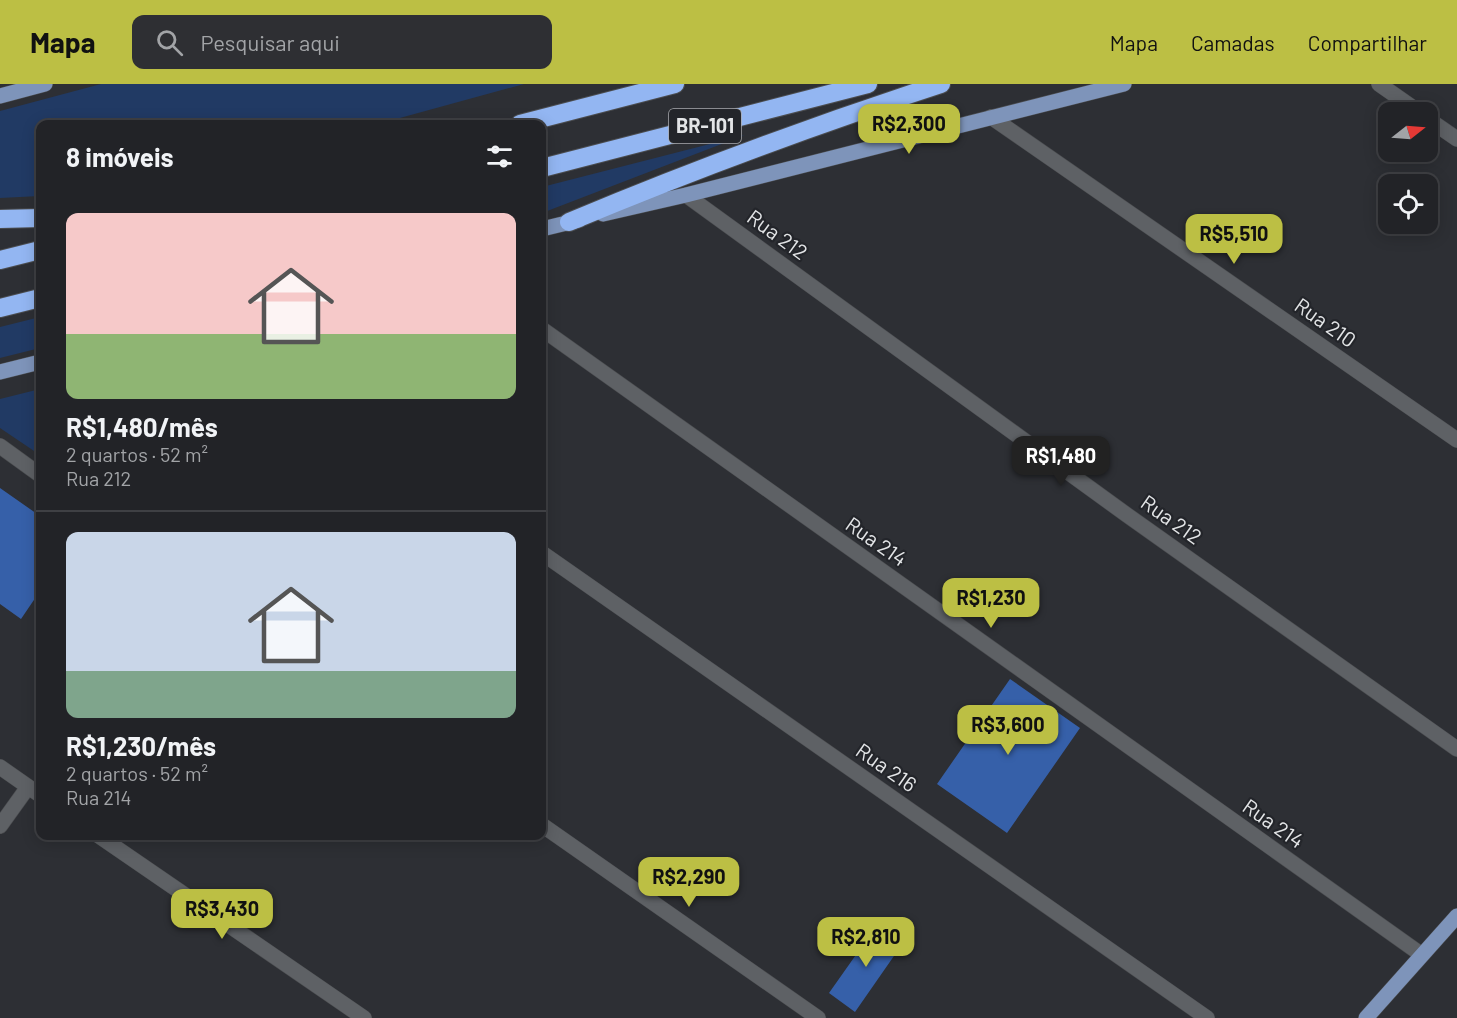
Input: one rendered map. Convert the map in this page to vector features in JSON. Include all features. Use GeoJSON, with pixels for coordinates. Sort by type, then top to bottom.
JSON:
{"type":"FeatureCollection","features":[{"type":"Feature","properties":{"kind":"highway","name":"BR-101"},"geometry":{"type":"LineString","coordinates":[[536,120],[675,84]]}},
{"type":"Feature","properties":{"kind":"highway","name":"BR-101"},"geometry":{"type":"LineString","coordinates":[[546,167],[868,84]]}},
{"type":"Feature","properties":{"kind":"highway"},"geometry":{"type":"LineString","coordinates":[[569,222],[670,180],[832,119],[941,84]]}},
{"type":"Feature","properties":{"kind":"highway"},"geometry":{"type":"LineString","coordinates":[[0,219],[36,218]]}},
{"type":"Feature","properties":{"kind":"highway"},"geometry":{"type":"LineString","coordinates":[[0,260],[36,251]]}},
{"type":"Feature","properties":{"kind":"highway"},"geometry":{"type":"LineString","coordinates":[[0,308],[36,299]]}},
{"type":"Feature","properties":{"kind":"main road"},"geometry":{"type":"LineString","coordinates":[[0,96],[45,84]]}},
{"type":"Feature","properties":{"kind":"main road"},"geometry":{"type":"LineString","coordinates":[[546,228],[686,195],[1124,84]]}},
{"type":"Feature","properties":{"kind":"main road"},"geometry":{"type":"LineString","coordinates":[[0,372],[36,363]]}},
{"type":"Feature","properties":{"kind":"main road"},"geometry":{"type":"LineString","coordinates":[[1366,1018],[1457,916]]}},
{"type":"Feature","properties":{"kind":"street"},"geometry":{"type":"LineString","coordinates":[[1379,84],[1405,102]]}},
{"type":"Feature","properties":{"kind":"street","name":"Rua 210"},"geometry":{"type":"LineString","coordinates":[[991,117],[1457,440]]}},
{"type":"Feature","properties":{"kind":"street"},"geometry":{"type":"LineString","coordinates":[[1438,126],[1457,139]]}},
{"type":"Feature","properties":{"kind":"street","name":"Rua 212"},"geometry":{"type":"LineString","coordinates":[[686,195],[1118,508],[1457,749]]}},
{"type":"Feature","properties":{"kind":"street","name":"Rua 214"},"geometry":{"type":"LineString","coordinates":[[546,333],[1422,956]]}},
{"type":"Feature","properties":{"kind":"street"},"geometry":{"type":"LineString","coordinates":[[0,446],[36,472]]}},
{"type":"Feature","properties":{"kind":"street","name":"Rua 216"},"geometry":{"type":"LineString","coordinates":[[546,556],[1207,1018]]}},
{"type":"Feature","properties":{"kind":"street"},"geometry":{"type":"LineString","coordinates":[[0,767],[34,791],[0,826]]}},
{"type":"Feature","properties":{"kind":"street"},"geometry":{"type":"LineString","coordinates":[[546,828],[818,1018]]}},
{"type":"Feature","properties":{"kind":"street"},"geometry":{"type":"LineString","coordinates":[[105,840],[364,1018]]}},
{"type":"Feature","properties":{"kind":"shaded area"},"geometry":{"type":"Polygon","coordinates":[[[101,84],[524,84],[393,120],[36,120],[36,196],[0,198],[0,111],[101,84]]]}},
{"type":"Feature","properties":{"kind":"shaded area"},"geometry":{"type":"Polygon","coordinates":[[[745,135],[546,211],[546,186],[745,135]]]}},
{"type":"Feature","properties":{"kind":"shaded area"},"geometry":{"type":"Polygon","coordinates":[[[36,318],[36,349],[0,358],[0,327],[36,318]]]}},
{"type":"Feature","properties":{"kind":"shaded area"},"geometry":{"type":"Polygon","coordinates":[[[36,390],[36,452],[0,428],[0,399],[36,390]]]}},
{"type":"Feature","properties":{"kind":"building"},"geometry":{"type":"Polygon","coordinates":[[[0,488],[36,513],[36,597],[21,619],[0,604],[0,488]]]}},
{"type":"Feature","properties":{"kind":"building"},"geometry":{"type":"Polygon","coordinates":[[[1010,679],[1080,728],[1007,833],[937,784],[1010,679]]]}},
{"type":"Feature","properties":{"kind":"building"},"geometry":{"type":"Polygon","coordinates":[[[877,925],[903,943],[855,1012],[829,993],[877,925]]]}}]}
